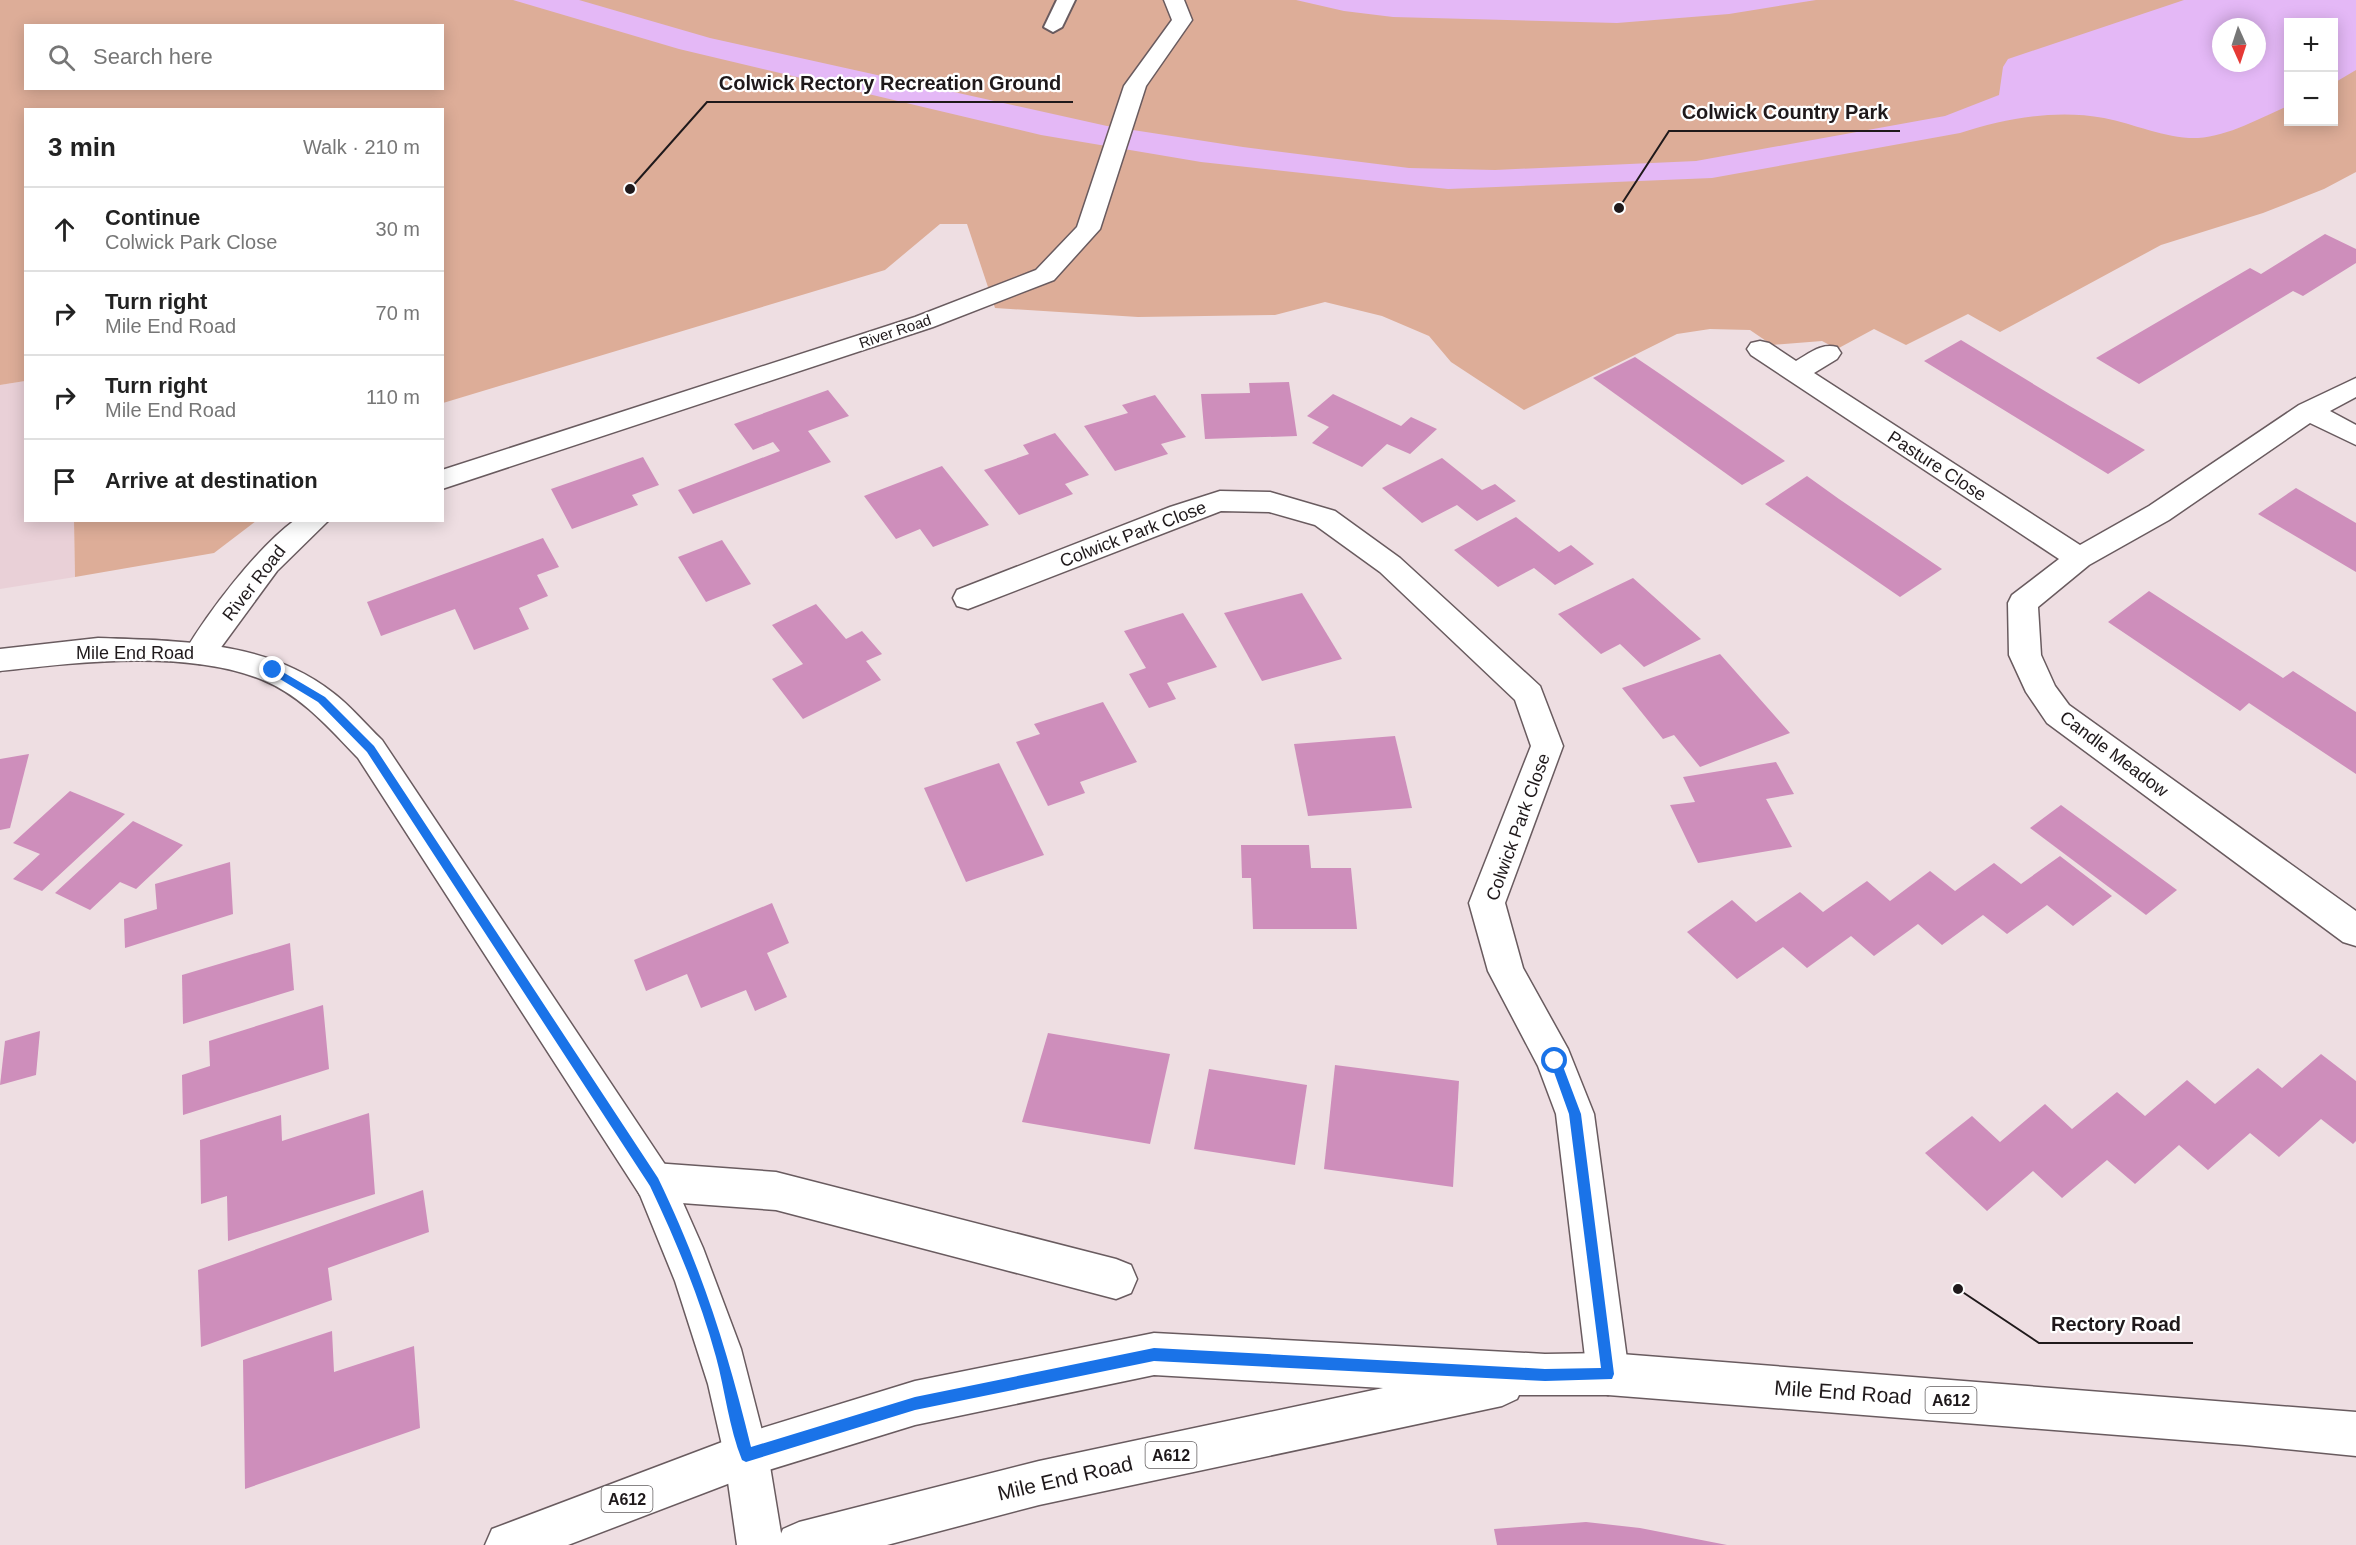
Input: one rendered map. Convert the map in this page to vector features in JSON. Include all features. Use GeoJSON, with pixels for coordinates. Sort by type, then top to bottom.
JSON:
{"type":"FeatureCollection","features":[{"type":"Feature","properties":{"kind":"street","name":"River Road"},"geometry":{"type":"LineString","coordinates":[[444,479],[924,322],[1045,275],[1088,229],[1135,86],[1182,20],[1174,0]]}},
{"type":"Feature","properties":{"kind":"street","name":"Pasture Close"},"geometry":{"type":"LineString","coordinates":[[1760,349],[2079,558]]}},
{"type":"Feature","properties":{"kind":"street"},"geometry":{"type":"LineString","coordinates":[[1795,373],[1828,353]]}},
{"type":"Feature","properties":{"kind":"street","name":"Candle Meadow"},"geometry":{"type":"LineString","coordinates":[[2356,386],[2309,411],[2159,513],[2079,558],[2023,603],[2025,655],[2042,692],[2052,706],[2099,745],[2356,931]]}},
{"type":"Feature","properties":{"kind":"street"},"geometry":{"type":"LineString","coordinates":[[2309,411],[2356,436]]}},
{"type":"Feature","properties":{"kind":"street","name":"Colwick Park Close"},"geometry":{"type":"LineString","coordinates":[[968,598],[1210,504],[1220,501],[1270,502],[1325,518],[1390,565],[1529,694],[1547,746],[1487,903],[1506,971],[1555,1061],[1575,1114],[1608,1374]]}},
{"type":"Feature","properties":{"kind":"street","name":"River Road"},"geometry":{"type":"LineString","coordinates":[[200,652],[272,557],[291,536],[312,522]]}},
{"type":"Feature","properties":{"kind":"street","name":"Mile End Road"},"geometry":{"type":"LineString","coordinates":[[0,660],[98,649],[200,652],[273,670],[321,700],[370,749],[654,1182],[707,1307],[722,1356],[746,1455],[760,1545]]}},
{"type":"Feature","properties":{"kind":"street"},"geometry":{"type":"LineString","coordinates":[[654,1182],[776,1191],[1116,1279]]}},
{"type":"Feature","properties":{"kind":"street","name":"Mile End Road"},"geometry":{"type":"LineString","coordinates":[[746,1455],[915,1403],[1154,1354],[1545,1375],[1608,1374],[2245,1423],[2356,1434]]}},
{"type":"Feature","properties":{"kind":"street","name":"Mile End Road"},"geometry":{"type":"LineString","coordinates":[[799,1545],[1038,1483],[1545,1375]]}},
{"type":"Feature","properties":{"kind":"street","name":"A612"},"geometry":{"type":"LineString","coordinates":[[508,1545],[746,1455]]}},
{"type":"Feature","properties":{"kind":"lane"},"geometry":{"type":"LineString","coordinates":[[1053,27],[1066,0]]}},
{"type":"Feature","properties":{"kind":"shaded area"},"geometry":{"type":"Polygon","coordinates":[[[0,0],[2356,0],[2356,172],[2324,189],[2263,213],[2161,245],[2000,332],[1968,314],[1906,345],[1874,329],[1837,349],[1822,341],[1772,345],[1750,330],[1710,329],[1677,334],[1524,410],[1451,362],[1429,336],[1382,316],[1325,302],[1275,315],[1138,317],[995,308],[967,224],[940,224],[885,270],[444,403],[444,108],[24,108],[24,381],[0,385],[0,0]]]}},
{"type":"Feature","properties":{"kind":"shaded area"},"geometry":{"type":"Polygon","coordinates":[[[513,0],[579,0],[710,38],[1107,126],[1243,147],[1409,168],[1495,170],[1696,161],[1945,116],[1999,95],[2003,67],[2008,59],[2184,0],[2356,0],[2356,70],[2338,81],[2338,18],[2284,18],[2284,108],[2244,126],[2210,137],[2186,138],[2162,134],[2086,115],[2031,116],[1960,133],[1712,178],[1448,189],[1201,162],[1041,135],[679,49],[513,0]]]}},
{"type":"Feature","properties":{"kind":"shaded area"},"geometry":{"type":"Polygon","coordinates":[[[1296,0],[1816,0],[1729,14],[1617,23],[1393,17],[1344,11],[1296,0]]]}},
{"type":"Feature","properties":{"kind":"shaded area"},"geometry":{"type":"Polygon","coordinates":[[[24,381],[24,522],[74,522],[75,577],[0,589],[0,385],[24,381]]]}},
{"type":"Feature","properties":{"kind":"shaded area"},"geometry":{"type":"Polygon","coordinates":[[[74,522],[255,522],[214,553],[75,577],[74,522]]]}},
{"type":"Feature","properties":{"kind":"building"},"geometry":{"type":"Polygon","coordinates":[[[2325,234],[2356,249],[2356,263],[2303,296],[2293,291],[2139,384],[2096,358],[2250,268],[2261,274],[2325,234]]]}},
{"type":"Feature","properties":{"kind":"building"},"geometry":{"type":"Polygon","coordinates":[[[1961,340],[2145,450],[2108,474],[1924,361],[1961,340]]]}},
{"type":"Feature","properties":{"kind":"building"},"geometry":{"type":"Polygon","coordinates":[[[1635,357],[1785,461],[1742,485],[1593,378],[1635,357]]]}},
{"type":"Feature","properties":{"kind":"building"},"geometry":{"type":"Polygon","coordinates":[[[1289,382],[1297,436],[1205,439],[1201,394],[1250,393],[1249,383],[1289,382]]]}},
{"type":"Feature","properties":{"kind":"building"},"geometry":{"type":"Polygon","coordinates":[[[828,390],[849,416],[808,431],[831,462],[693,514],[678,490],[780,451],[773,442],[753,450],[734,424],[828,390]]]}},
{"type":"Feature","properties":{"kind":"building"},"geometry":{"type":"Polygon","coordinates":[[[1333,394],[1401,426],[1411,417],[1437,429],[1410,454],[1387,444],[1362,467],[1312,443],[1329,427],[1307,416],[1333,394]]]}},
{"type":"Feature","properties":{"kind":"building"},"geometry":{"type":"Polygon","coordinates":[[[1155,395],[1186,437],[1161,444],[1168,454],[1115,471],[1084,426],[1128,413],[1122,405],[1155,395]]]}},
{"type":"Feature","properties":{"kind":"building"},"geometry":{"type":"Polygon","coordinates":[[[1055,433],[1089,475],[1065,484],[1073,494],[1019,515],[984,470],[1029,454],[1023,445],[1055,433]]]}},
{"type":"Feature","properties":{"kind":"building"},"geometry":{"type":"Polygon","coordinates":[[[643,457],[659,485],[632,495],[638,505],[572,529],[551,489],[643,457]]]}},
{"type":"Feature","properties":{"kind":"building"},"geometry":{"type":"Polygon","coordinates":[[[1442,458],[1482,490],[1495,484],[1516,501],[1477,521],[1457,505],[1422,523],[1382,488],[1442,458]]]}},
{"type":"Feature","properties":{"kind":"building"},"geometry":{"type":"Polygon","coordinates":[[[942,466],[989,525],[933,547],[920,529],[896,539],[864,496],[942,466]]]}},
{"type":"Feature","properties":{"kind":"building"},"geometry":{"type":"Polygon","coordinates":[[[1807,476],[1942,569],[1900,597],[1765,504],[1807,476]]]}},
{"type":"Feature","properties":{"kind":"building"},"geometry":{"type":"Polygon","coordinates":[[[2296,488],[2356,523],[2356,572],[2258,514],[2296,488]]]}},
{"type":"Feature","properties":{"kind":"building"},"geometry":{"type":"Polygon","coordinates":[[[1516,517],[1559,552],[1571,545],[1594,564],[1555,585],[1534,568],[1498,587],[1454,550],[1516,517]]]}},
{"type":"Feature","properties":{"kind":"building"},"geometry":{"type":"Polygon","coordinates":[[[543,538],[559,567],[537,575],[548,596],[519,608],[529,629],[474,650],[455,609],[381,636],[367,602],[543,538]]]}},
{"type":"Feature","properties":{"kind":"building"},"geometry":{"type":"Polygon","coordinates":[[[722,540],[751,584],[706,602],[678,557],[722,540]]]}},
{"type":"Feature","properties":{"kind":"building"},"geometry":{"type":"Polygon","coordinates":[[[1633,578],[1701,639],[1644,667],[1620,644],[1601,654],[1558,614],[1633,578]]]}},
{"type":"Feature","properties":{"kind":"building"},"geometry":{"type":"Polygon","coordinates":[[[2149,591],[2283,678],[2293,671],[2356,712],[2356,774],[2249,703],[2240,711],[2108,622],[2149,591]]]}},
{"type":"Feature","properties":{"kind":"building"},"geometry":{"type":"Polygon","coordinates":[[[1302,593],[1342,659],[1262,681],[1224,613],[1302,593]]]}},
{"type":"Feature","properties":{"kind":"building"},"geometry":{"type":"Polygon","coordinates":[[[816,604],[846,639],[862,631],[882,654],[866,661],[881,680],[803,719],[772,679],[803,664],[772,625],[816,604]]]}},
{"type":"Feature","properties":{"kind":"building"},"geometry":{"type":"Polygon","coordinates":[[[1183,613],[1217,667],[1167,683],[1176,699],[1149,708],[1129,674],[1146,668],[1124,631],[1183,613]]]}},
{"type":"Feature","properties":{"kind":"building"},"geometry":{"type":"Polygon","coordinates":[[[1720,654],[1790,733],[1700,767],[1674,735],[1663,739],[1622,688],[1720,654]]]}},
{"type":"Feature","properties":{"kind":"building"},"geometry":{"type":"Polygon","coordinates":[[[1103,702],[1137,762],[1080,782],[1085,793],[1048,806],[1016,742],[1040,734],[1034,724],[1103,702]]]}},
{"type":"Feature","properties":{"kind":"building"},"geometry":{"type":"Polygon","coordinates":[[[1395,736],[1412,808],[1308,816],[1294,744],[1395,736]]]}},
{"type":"Feature","properties":{"kind":"building"},"geometry":{"type":"Polygon","coordinates":[[[29,754],[10,828],[0,830],[0,759],[29,754]]]}},
{"type":"Feature","properties":{"kind":"building"},"geometry":{"type":"Polygon","coordinates":[[[1776,762],[1794,794],[1766,799],[1792,847],[1698,863],[1670,805],[1695,802],[1683,777],[1776,762]]]}},
{"type":"Feature","properties":{"kind":"building"},"geometry":{"type":"Polygon","coordinates":[[[999,763],[1044,855],[966,882],[924,788],[999,763]]]}},
{"type":"Feature","properties":{"kind":"building"},"geometry":{"type":"Polygon","coordinates":[[[70,791],[125,814],[42,891],[13,879],[40,854],[13,843],[70,791]]]}},
{"type":"Feature","properties":{"kind":"building"},"geometry":{"type":"Polygon","coordinates":[[[2061,805],[2177,890],[2146,915],[2030,828],[2061,805]]]}},
{"type":"Feature","properties":{"kind":"building"},"geometry":{"type":"Polygon","coordinates":[[[133,821],[183,845],[136,889],[120,882],[90,910],[55,893],[133,821]]]}},
{"type":"Feature","properties":{"kind":"building"},"geometry":{"type":"Polygon","coordinates":[[[1241,845],[1309,845],[1311,868],[1351,868],[1357,929],[1253,929],[1251,878],[1242,878],[1241,845]]]}},
{"type":"Feature","properties":{"kind":"building"},"geometry":{"type":"Polygon","coordinates":[[[2060,856],[2112,896],[2073,926],[2047,905],[2007,934],[1983,915],[1942,945],[1918,924],[1874,956],[1851,936],[1807,968],[1783,947],[1737,979],[1687,932],[1732,900],[1756,922],[1800,892],[1823,912],[1867,881],[1890,901],[1930,871],[1955,891],[1994,863],[2021,884],[2060,856]]]}},
{"type":"Feature","properties":{"kind":"building"},"geometry":{"type":"Polygon","coordinates":[[[230,862],[233,914],[125,948],[124,919],[157,909],[155,884],[230,862]]]}},
{"type":"Feature","properties":{"kind":"building"},"geometry":{"type":"Polygon","coordinates":[[[772,903],[789,943],[767,953],[787,997],[755,1011],[746,990],[701,1008],[687,974],[646,991],[634,960],[772,903]]]}},
{"type":"Feature","properties":{"kind":"building"},"geometry":{"type":"Polygon","coordinates":[[[290,943],[294,990],[183,1024],[182,975],[290,943]]]}},
{"type":"Feature","properties":{"kind":"building"},"geometry":{"type":"Polygon","coordinates":[[[323,1005],[329,1069],[183,1115],[182,1075],[210,1066],[209,1041],[323,1005]]]}},
{"type":"Feature","properties":{"kind":"building"},"geometry":{"type":"Polygon","coordinates":[[[40,1031],[36,1075],[0,1085],[5,1041],[40,1031]]]}},
{"type":"Feature","properties":{"kind":"building"},"geometry":{"type":"Polygon","coordinates":[[[1048,1033],[1170,1054],[1150,1144],[1022,1122],[1048,1033]]]}},
{"type":"Feature","properties":{"kind":"building"},"geometry":{"type":"Polygon","coordinates":[[[2321,1054],[2356,1081],[2356,1141],[2353,1144],[2321,1119],[2279,1157],[2250,1133],[2208,1170],[2179,1145],[2135,1184],[2107,1160],[2062,1198],[2033,1171],[1987,1211],[1925,1153],[1972,1116],[2000,1142],[2045,1104],[2072,1129],[2117,1092],[2145,1116],[2187,1080],[2215,1104],[2258,1068],[2282,1088],[2321,1054]]]}},
{"type":"Feature","properties":{"kind":"building"},"geometry":{"type":"Polygon","coordinates":[[[1335,1065],[1459,1081],[1453,1187],[1324,1169],[1335,1065]]]}},
{"type":"Feature","properties":{"kind":"building"},"geometry":{"type":"Polygon","coordinates":[[[1209,1069],[1307,1085],[1295,1165],[1194,1149],[1209,1069]]]}},
{"type":"Feature","properties":{"kind":"building"},"geometry":{"type":"Polygon","coordinates":[[[369,1113],[375,1194],[228,1241],[227,1196],[201,1204],[200,1140],[281,1115],[282,1141],[369,1113]]]}},
{"type":"Feature","properties":{"kind":"building"},"geometry":{"type":"Polygon","coordinates":[[[423,1190],[429,1232],[328,1268],[332,1300],[201,1347],[198,1270],[423,1190]]]}},
{"type":"Feature","properties":{"kind":"building"},"geometry":{"type":"Polygon","coordinates":[[[332,1331],[334,1372],[414,1346],[420,1428],[245,1489],[243,1360],[332,1331]]]}},
{"type":"Feature","properties":{"kind":"building"},"geometry":{"type":"Polygon","coordinates":[[[1586,1522],[1640,1528],[1727,1545],[1497,1545],[1494,1529],[1586,1522]]]}},
{"type":"Feature","properties":{"kind":"place","name":"Colwick Rectory Recreation Ground"},"geometry":{"type":"Point","coordinates":[630,189]}},
{"type":"Feature","properties":{"kind":"place","name":"Colwick Country Park"},"geometry":{"type":"Point","coordinates":[1619,208]}},
{"type":"Feature","properties":{"kind":"place","name":"Rectory Road"},"geometry":{"type":"Point","coordinates":[1958,1289]}},
{"type":"Feature","properties":{"kind":"route"},"geometry":{"type":"LineString","coordinates":[[273,670],[321,700],[370,749],[654,1182],[707,1307],[722,1356],[746,1455],[915,1403],[1154,1354],[1545,1375],[1608,1374],[1575,1114],[1555,1061]]}}]}
